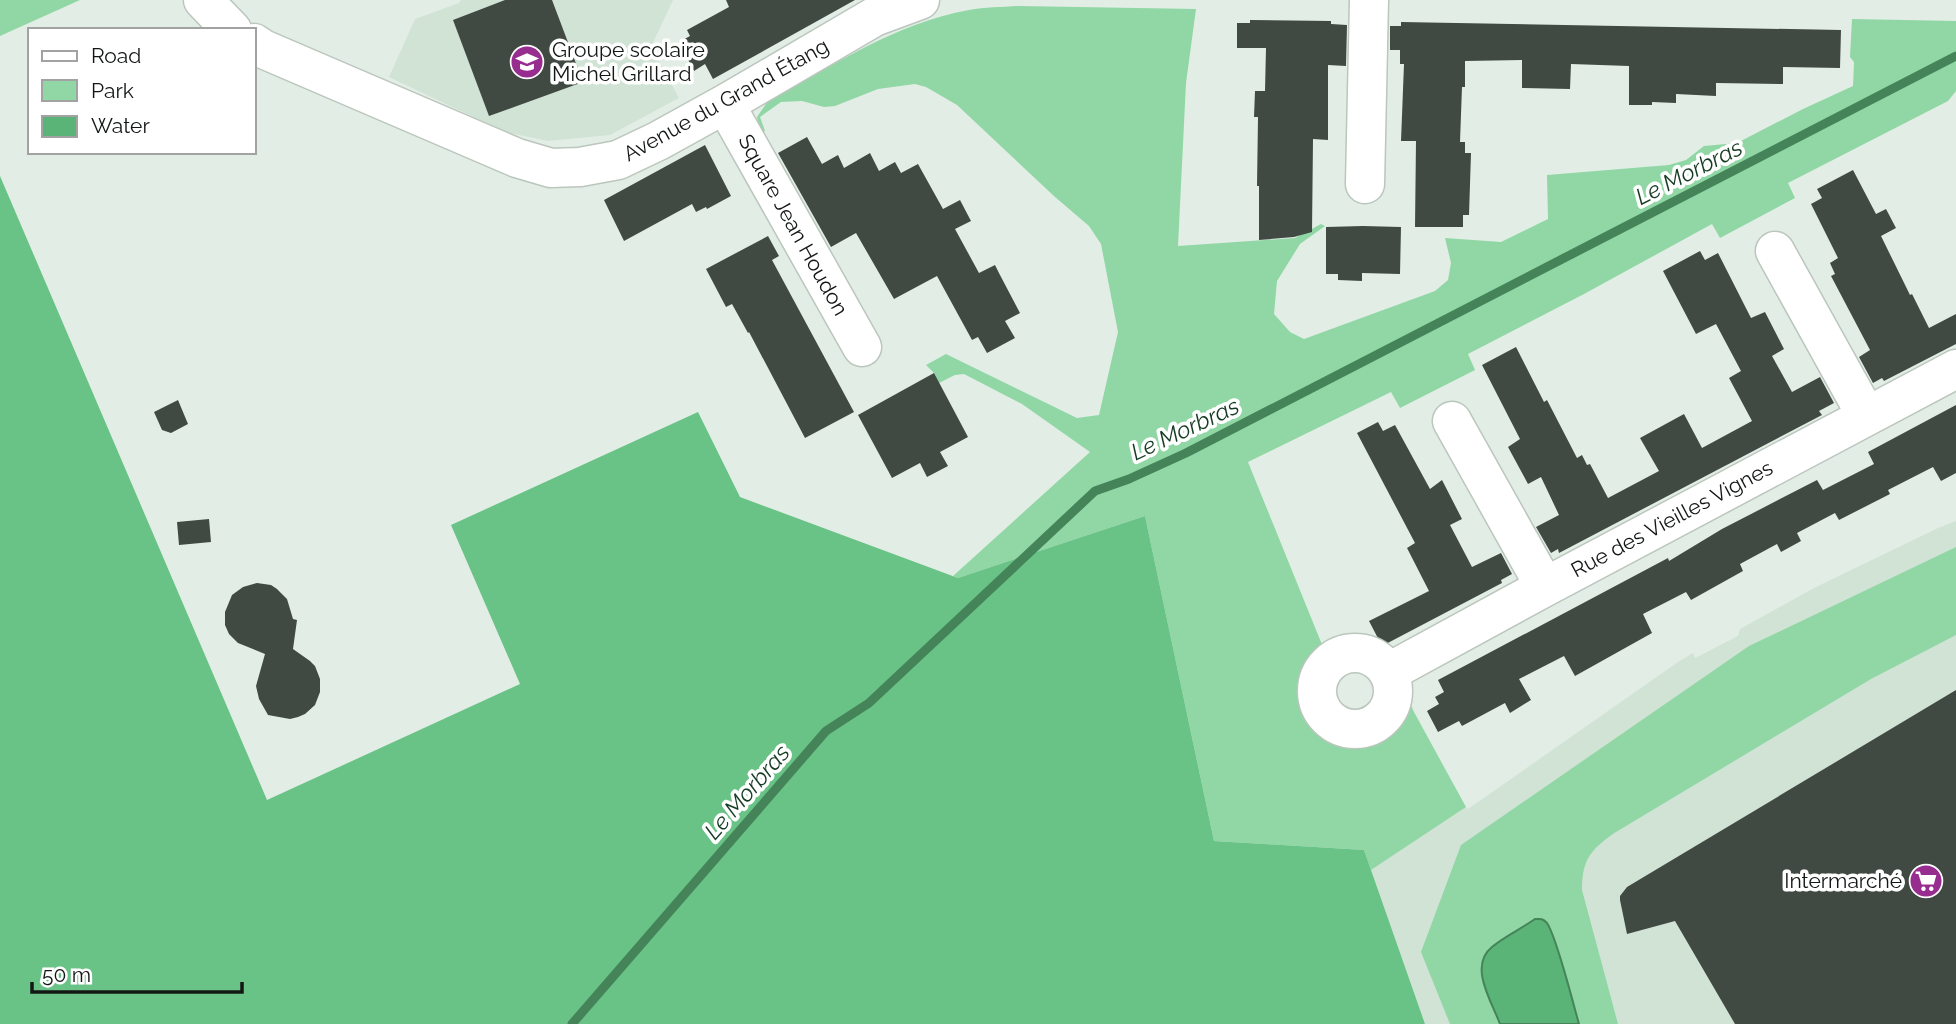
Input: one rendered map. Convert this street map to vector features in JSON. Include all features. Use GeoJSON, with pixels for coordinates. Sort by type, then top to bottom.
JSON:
{"type":"FeatureCollection","features":[{"type":"Feature","properties":{"kind":"street"},"geometry":{"type":"LineString","coordinates":[[203,0],[230,28]]}},
{"type":"Feature","properties":{"kind":"street","name":"Avenue du Grand Étang"},"geometry":{"type":"LineString","coordinates":[[256,44],[517,158],[551,167],[580,167],[618,160],[658,141],[874,17],[920,0]]}},
{"type":"Feature","properties":{"kind":"street"},"geometry":{"type":"LineString","coordinates":[[1365,184],[1369,0]]}},
{"type":"Feature","properties":{"kind":"street","name":"Square Jean Houdon"},"geometry":{"type":"LineString","coordinates":[[725,104],[862,347]]}},
{"type":"Feature","properties":{"kind":"street"},"geometry":{"type":"LineString","coordinates":[[1775,251],[1866,415]]}},
{"type":"Feature","properties":{"kind":"street","name":"Rue des Vieilles Vignes"},"geometry":{"type":"LineString","coordinates":[[1389,672],[1956,369]]}},
{"type":"Feature","properties":{"kind":"street"},"geometry":{"type":"LineString","coordinates":[[1452,421],[1545,587]]}},
{"type":"Feature","properties":{"kind":"shaded area","name":"Groupe scolaire Michel Grillard"},"geometry":{"type":"Polygon","coordinates":[[[461,0],[673,0],[651,47],[679,98],[610,135],[548,141],[505,132],[389,77],[415,19],[461,0]]]}},
{"type":"Feature","properties":{"kind":"shaded area"},"geometry":{"type":"Polygon","coordinates":[[[0,176],[267,800],[520,684],[451,525],[698,412],[740,497],[958,578],[1145,516],[1214,841],[1364,850],[1425,1024],[0,1024],[0,176]]]}},
{"type":"Feature","properties":{"kind":"shaded area"},"geometry":{"type":"Polygon","coordinates":[[[1956,521],[1956,1024],[1425,1024],[1371,870],[1466,807],[1468,809],[1693,653],[1695,658],[1738,636],[1740,629],[1814,588],[1956,521]]]}},
{"type":"Feature","properties":{"kind":"green space"},"geometry":{"type":"Polygon","coordinates":[[[0,0],[80,0],[0,36],[0,0]]]}},
{"type":"Feature","properties":{"kind":"green space"},"geometry":{"type":"Polygon","coordinates":[[[1018,6],[1196,9],[1186,83],[1178,246],[1295,238],[1321,224],[1325,226],[1300,244],[1277,281],[1274,314],[1290,332],[1304,339],[1435,291],[1448,280],[1451,263],[1445,238],[1501,242],[1548,219],[1547,175],[1669,165],[1686,160],[1704,146],[1737,143],[1853,86],[1854,62],[1850,57],[1852,19],[1956,21],[1956,91],[1948,101],[1788,183],[1795,198],[1720,238],[1712,224],[1468,354],[1475,370],[1400,408],[1391,392],[1248,462],[1325,652],[1310,670],[1304,689],[1307,708],[1317,725],[1331,737],[1349,744],[1369,742],[1388,730],[1399,717],[1405,692],[1466,807],[1371,870],[1364,850],[1214,841],[1145,516],[958,578],[953,576],[1090,452],[1022,404],[964,374],[955,375],[939,383],[926,365],[946,354],[1077,418],[1099,415],[1118,332],[1101,244],[1089,226],[957,105],[926,87],[915,84],[878,89],[835,106],[824,107],[802,101],[781,102],[760,117],[765,131],[759,134],[757,117],[768,101],[865,47],[942,16],[975,9],[1018,6]]]}},
{"type":"Feature","properties":{"kind":"green space"},"geometry":{"type":"Polygon","coordinates":[[[1956,547],[1956,635],[1871,679],[1616,832],[1594,850],[1586,863],[1582,890],[1618,1024],[1450,1024],[1421,952],[1461,845],[1749,646],[1956,547]]]}},
{"type":"Feature","properties":{"kind":"water"},"geometry":{"type":"Polygon","coordinates":[[[1535,919],[1543,920],[1550,928],[1579,1024],[1500,1024],[1484,984],[1482,964],[1485,955],[1497,943],[1535,919]]]}},
{"type":"Feature","properties":{"kind":"building"},"geometry":{"type":"Polygon","coordinates":[[[505,0],[552,0],[583,82],[489,116],[453,20],[505,0]]]}},
{"type":"Feature","properties":{"kind":"building"},"geometry":{"type":"Polygon","coordinates":[[[726,0],[855,0],[713,79],[705,64],[694,71],[679,42],[690,36],[687,30],[729,7],[726,0]]]}},
{"type":"Feature","properties":{"kind":"building"},"geometry":{"type":"Polygon","coordinates":[[[1250,20],[1331,21],[1331,24],[1347,25],[1346,66],[1328,65],[1328,140],[1313,139],[1312,232],[1294,237],[1259,240],[1258,117],[1254,117],[1255,91],[1265,91],[1266,48],[1237,48],[1237,23],[1250,23],[1250,20]]]}},
{"type":"Feature","properties":{"kind":"building"},"geometry":{"type":"Polygon","coordinates":[[[1401,22],[1841,30],[1840,68],[1783,67],[1783,84],[1716,83],[1716,96],[1676,94],[1676,103],[1629,105],[1629,66],[1571,64],[1570,89],[1522,88],[1522,60],[1465,61],[1460,142],[1465,142],[1465,153],[1471,153],[1469,215],[1463,215],[1463,227],[1415,227],[1416,141],[1401,141],[1404,64],[1400,64],[1400,50],[1390,50],[1390,26],[1401,26],[1401,22]]]}},
{"type":"Feature","properties":{"kind":"building"},"geometry":{"type":"Polygon","coordinates":[[[807,137],[822,164],[838,155],[844,168],[870,153],[879,171],[895,162],[901,173],[918,164],[943,209],[960,200],[971,221],[955,229],[979,273],[995,265],[1020,313],[1005,321],[1015,338],[987,353],[978,337],[972,340],[937,276],[894,299],[856,233],[831,247],[778,153],[807,137]]]}},
{"type":"Feature","properties":{"kind":"building"},"geometry":{"type":"Polygon","coordinates":[[[705,145],[731,196],[696,212],[692,204],[624,241],[604,200],[705,145]]]}},
{"type":"Feature","properties":{"kind":"building"},"geometry":{"type":"Polygon","coordinates":[[[1853,170],[1876,214],[1886,209],[1896,228],[1881,236],[1929,328],[1956,314],[1956,344],[1884,381],[1882,378],[1873,383],[1859,357],[1870,350],[1831,276],[1835,274],[1830,263],[1838,258],[1811,204],[1822,198],[1817,189],[1853,170]]]}},
{"type":"Feature","properties":{"kind":"building"},"geometry":{"type":"Polygon","coordinates":[[[1326,227],[1401,227],[1400,274],[1362,273],[1362,281],[1338,280],[1338,274],[1326,274],[1326,227]]]}},
{"type":"Feature","properties":{"kind":"building"},"geometry":{"type":"Polygon","coordinates":[[[768,236],[779,256],[772,260],[854,412],[805,438],[749,332],[732,304],[726,307],[706,269],[768,236]]]}},
{"type":"Feature","properties":{"kind":"building"},"geometry":{"type":"Polygon","coordinates":[[[1700,251],[1705,260],[1718,253],[1751,318],[1765,312],[1784,349],[1772,356],[1792,392],[1820,377],[1834,403],[1819,411],[1822,415],[1559,553],[1558,549],[1551,553],[1536,527],[1559,515],[1541,477],[1528,484],[1508,447],[1520,439],[1482,365],[1516,347],[1577,458],[1582,455],[1587,465],[1590,464],[1608,498],[1659,471],[1640,438],[1684,414],[1702,448],[1752,421],[1729,378],[1741,371],[1716,324],[1696,334],[1663,271],[1700,251]]]}},
{"type":"Feature","properties":{"kind":"building"},"geometry":{"type":"Polygon","coordinates":[[[934,373],[968,437],[940,452],[948,466],[927,477],[920,463],[892,478],[858,415],[934,373]]]}},
{"type":"Feature","properties":{"kind":"building"},"geometry":{"type":"Polygon","coordinates":[[[178,400],[188,424],[171,433],[162,430],[154,412],[178,400]]]}},
{"type":"Feature","properties":{"kind":"building"},"geometry":{"type":"Polygon","coordinates":[[[1956,405],[1956,473],[1941,481],[1933,467],[1888,490],[1890,494],[1839,520],[1835,513],[1797,533],[1801,541],[1781,552],[1777,544],[1740,564],[1743,571],[1691,600],[1686,592],[1643,614],[1652,633],[1575,676],[1564,656],[1519,679],[1531,700],[1510,713],[1505,703],[1462,726],[1459,721],[1438,732],[1427,711],[1439,704],[1435,697],[1444,692],[1438,680],[1668,558],[1669,561],[1722,529],[1817,480],[1823,490],[1874,464],[1868,452],[1956,405]]]}},
{"type":"Feature","properties":{"kind":"building"},"geometry":{"type":"Polygon","coordinates":[[[1378,422],[1383,431],[1395,425],[1430,489],[1442,480],[1462,519],[1450,525],[1472,567],[1501,553],[1512,574],[1501,580],[1502,583],[1382,646],[1369,621],[1429,591],[1407,548],[1415,543],[1357,433],[1378,422]]]}},
{"type":"Feature","properties":{"kind":"building"},"geometry":{"type":"Polygon","coordinates":[[[209,519],[211,542],[179,545],[177,522],[209,519]]]}},
{"type":"Feature","properties":{"kind":"building"},"geometry":{"type":"Polygon","coordinates":[[[257,583],[271,585],[287,599],[293,619],[297,620],[293,649],[315,666],[320,679],[320,692],[315,705],[298,717],[290,719],[268,715],[259,699],[256,686],[265,654],[238,643],[225,625],[225,612],[232,595],[243,587],[257,583]]]}},
{"type":"Feature","properties":{"kind":"building"},"geometry":{"type":"Polygon","coordinates":[[[1956,690],[1956,1024],[1735,1024],[1675,921],[1627,934],[1620,896],[1627,887],[1956,690]]]}},
{"type":"Feature","properties":{"kind":"waterway","name":"Le Morbras"},"geometry":{"type":"LineString","coordinates":[[572,1024],[826,731],[869,703],[1095,491],[1186,453],[1956,56]]}},
{"type":"Feature","properties":{"kind":"place","name":"Groupe scolaire Michel Grillard"},"geometry":{"type":"Point","coordinates":[527,62]}},
{"type":"Feature","properties":{"kind":"place","name":"Intermarché"},"geometry":{"type":"Point","coordinates":[1926,881]}}]}
